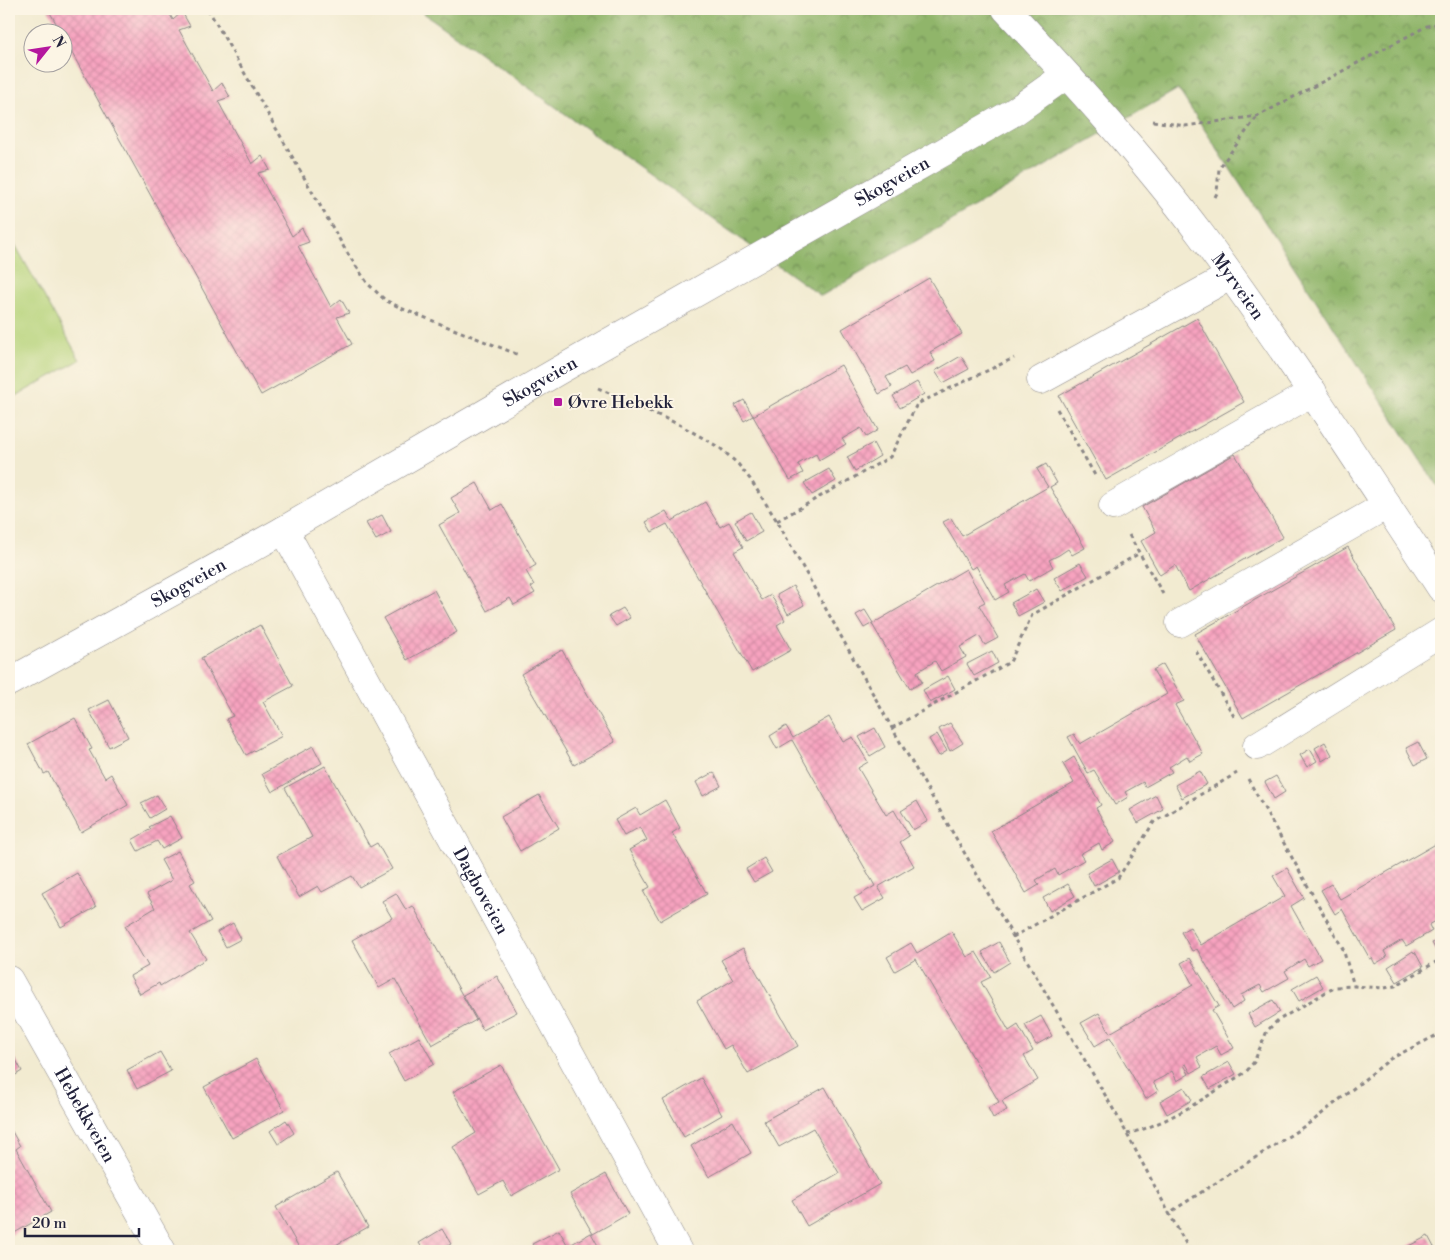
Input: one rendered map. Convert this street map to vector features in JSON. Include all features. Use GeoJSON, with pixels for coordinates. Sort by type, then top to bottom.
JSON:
{"type":"FeatureCollection","features":[{"type":"Feature","properties":{"kind":"street","name":"Myrveien"},"geometry":{"type":"LineString","coordinates":[[1006,9],[1110,123],[1201,235],[1313,392],[1441,588]]}},
{"type":"Feature","properties":{"kind":"street","name":"Skogveien"},"geometry":{"type":"LineString","coordinates":[[9,682],[284,530],[558,370],[1014,112],[1066,75]]}},
{"type":"Feature","properties":{"kind":"street"},"geometry":{"type":"LineString","coordinates":[[1040,380],[1230,276]]}},
{"type":"Feature","properties":{"kind":"street"},"geometry":{"type":"LineString","coordinates":[[1113,506],[1313,392]]}},
{"type":"Feature","properties":{"kind":"street"},"geometry":{"type":"LineString","coordinates":[[1180,624],[1387,505]]}},
{"type":"Feature","properties":{"kind":"street","name":"Dagboveien"},"geometry":{"type":"LineString","coordinates":[[284,530],[678,1251]]}},
{"type":"Feature","properties":{"kind":"street"},"geometry":{"type":"LineString","coordinates":[[1257,746],[1441,632]]}},
{"type":"Feature","properties":{"kind":"street","name":"Hebekkveien"},"geometry":{"type":"LineString","coordinates":[[9,980],[162,1251]]}},
{"type":"Feature","properties":{"kind":"path"},"geometry":{"type":"LineString","coordinates":[[208,9],[346,252],[368,284],[385,300],[403,309],[558,370],[680,425],[720,448],[738,464],[750,479],[777,521],[892,728],[1127,1134],[1190,1251]]}},
{"type":"Feature","properties":{"kind":"path"},"geometry":{"type":"LineString","coordinates":[[1110,123],[1150,120],[1185,126],[1258,116],[1428,26],[1441,23]]}},
{"type":"Feature","properties":{"kind":"path"},"geometry":{"type":"LineString","coordinates":[[1201,235],[1217,193],[1219,168],[1258,116]]}},
{"type":"Feature","properties":{"kind":"path"},"geometry":{"type":"LineString","coordinates":[[777,521],[890,457],[916,404],[1015,357],[1024,363],[1040,380],[1245,736],[1257,746],[1242,769],[1154,822],[1118,878],[1013,937]]}},
{"type":"Feature","properties":{"kind":"path"},"geometry":{"type":"LineString","coordinates":[[892,728],[1010,662],[1032,614],[1140,553]]}},
{"type":"Feature","properties":{"kind":"path"},"geometry":{"type":"LineString","coordinates":[[1242,769],[1344,949],[1354,986]]}},
{"type":"Feature","properties":{"kind":"path"},"geometry":{"type":"LineString","coordinates":[[1127,1134],[1162,1122],[1246,1072],[1254,1062],[1267,1031],[1277,1021],[1326,992],[1336,987],[1385,988],[1395,986],[1441,959]]}},
{"type":"Feature","properties":{"kind":"path"},"geometry":{"type":"LineString","coordinates":[[1169,1213],[1314,1120],[1390,1060],[1441,1033]]}},
{"type":"Feature","properties":{"kind":"green space"},"geometry":{"type":"Polygon","coordinates":[[[418,9],[1441,9],[1441,492],[1178,89],[821,296],[418,9]]]}},
{"type":"Feature","properties":{"kind":"green space"},"geometry":{"type":"Polygon","coordinates":[[[9,234],[80,360],[9,400],[9,234]]]}},
{"type":"Feature","properties":{"kind":"building"},"geometry":{"type":"Polygon","coordinates":[[[48,9],[167,9],[173,20],[182,12],[190,26],[179,30],[213,91],[222,83],[230,97],[218,101],[252,164],[262,156],[270,170],[258,173],[292,236],[302,228],[309,242],[298,246],[331,307],[341,299],[349,313],[337,317],[352,344],[261,395],[72,53],[72,22],[55,22],[48,9]]]}},
{"type":"Feature","properties":{"kind":"building"},"geometry":{"type":"Polygon","coordinates":[[[929,278],[962,334],[930,352],[935,361],[910,375],[905,367],[886,377],[892,387],[879,394],[842,329],[929,278]]]}},
{"type":"Feature","properties":{"kind":"building"},"geometry":{"type":"Polygon","coordinates":[[[1197,318],[1244,402],[1106,480],[1059,396],[1197,318]]]}},
{"type":"Feature","properties":{"kind":"building"},"geometry":{"type":"Polygon","coordinates":[[[961,356],[969,369],[943,383],[935,371],[961,356]]]}},
{"type":"Feature","properties":{"kind":"building"},"geometry":{"type":"Polygon","coordinates":[[[841,365],[878,430],[866,437],[861,428],[842,439],[846,444],[819,460],[816,454],[798,464],[803,473],[790,480],[753,416],[841,365]]]}},
{"type":"Feature","properties":{"kind":"building"},"geometry":{"type":"Polygon","coordinates":[[[917,382],[924,394],[900,408],[893,396],[917,382]]]}},
{"type":"Feature","properties":{"kind":"building"},"geometry":{"type":"Polygon","coordinates":[[[744,400],[753,416],[744,421],[735,405],[744,400]]]}},
{"type":"Feature","properties":{"kind":"building"},"geometry":{"type":"Polygon","coordinates":[[[873,443],[880,456],[855,471],[847,457],[873,443]]]}},
{"type":"Feature","properties":{"kind":"building"},"geometry":{"type":"Polygon","coordinates":[[[1235,454],[1283,537],[1189,591],[1175,565],[1160,575],[1141,541],[1156,532],[1142,507],[1235,454]]]}},
{"type":"Feature","properties":{"kind":"building"},"geometry":{"type":"Polygon","coordinates":[[[1046,464],[1057,483],[1050,487],[1085,548],[1072,555],[1068,549],[1049,560],[1053,567],[1029,581],[1025,574],[1005,585],[1009,592],[995,600],[976,566],[971,569],[943,522],[951,518],[962,536],[1048,487],[1037,469],[1046,464]]]}},
{"type":"Feature","properties":{"kind":"building"},"geometry":{"type":"Polygon","coordinates":[[[829,469],[836,481],[812,495],[804,483],[829,469]]]}},
{"type":"Feature","properties":{"kind":"building"},"geometry":{"type":"Polygon","coordinates":[[[477,483],[492,510],[502,504],[536,565],[526,571],[534,585],[531,587],[535,593],[514,605],[510,598],[487,611],[439,525],[460,513],[451,498],[477,483]]]}},
{"type":"Feature","properties":{"kind":"building"},"geometry":{"type":"Polygon","coordinates":[[[705,502],[720,527],[729,522],[743,547],[734,552],[762,600],[771,595],[785,620],[777,625],[791,650],[752,672],[667,524],[652,532],[646,522],[666,511],[672,521],[705,502]]]}},
{"type":"Feature","properties":{"kind":"building"},"geometry":{"type":"Polygon","coordinates":[[[751,512],[762,532],[746,541],[735,521],[751,512]]]}},
{"type":"Feature","properties":{"kind":"building"},"geometry":{"type":"Polygon","coordinates":[[[382,515],[391,532],[376,540],[366,523],[382,515]]]}},
{"type":"Feature","properties":{"kind":"building"},"geometry":{"type":"Polygon","coordinates":[[[1348,547],[1396,630],[1243,718],[1195,634],[1348,547]]]}},
{"type":"Feature","properties":{"kind":"building"},"geometry":{"type":"Polygon","coordinates":[[[1080,563],[1088,576],[1062,591],[1054,578],[1080,563]]]}},
{"type":"Feature","properties":{"kind":"building"},"geometry":{"type":"Polygon","coordinates":[[[966,569],[985,602],[979,605],[998,638],[985,645],[979,636],[960,647],[966,657],[941,671],[935,661],[917,672],[922,682],[910,689],[872,624],[966,569]]]}},
{"type":"Feature","properties":{"kind":"building"},"geometry":{"type":"Polygon","coordinates":[[[793,586],[804,605],[788,614],[777,595],[793,586]]]}},
{"type":"Feature","properties":{"kind":"building"},"geometry":{"type":"Polygon","coordinates":[[[1036,589],[1044,602],[1018,616],[1011,603],[1036,589]]]}},
{"type":"Feature","properties":{"kind":"building"},"geometry":{"type":"Polygon","coordinates":[[[434,590],[457,632],[407,660],[383,618],[434,590]]]}},
{"type":"Feature","properties":{"kind":"building"},"geometry":{"type":"Polygon","coordinates":[[[623,608],[630,618],[616,626],[609,616],[623,608]]]}},
{"type":"Feature","properties":{"kind":"building"},"geometry":{"type":"Polygon","coordinates":[[[865,610],[873,623],[864,628],[856,615],[865,610]]]}},
{"type":"Feature","properties":{"kind":"building"},"geometry":{"type":"Polygon","coordinates":[[[260,625],[293,686],[263,702],[282,736],[246,755],[226,719],[233,716],[201,658],[260,625]]]}},
{"type":"Feature","properties":{"kind":"building"},"geometry":{"type":"Polygon","coordinates":[[[562,650],[615,742],[574,765],[521,674],[562,650]]]}},
{"type":"Feature","properties":{"kind":"building"},"geometry":{"type":"Polygon","coordinates":[[[992,651],[998,663],[974,676],[967,664],[992,651]]]}},
{"type":"Feature","properties":{"kind":"building"},"geometry":{"type":"Polygon","coordinates":[[[1163,664],[1184,701],[1175,705],[1203,754],[1190,761],[1187,756],[1169,767],[1172,772],[1145,787],[1143,782],[1125,792],[1128,797],[1115,805],[1094,770],[1088,773],[1068,737],[1074,734],[1080,744],[1167,694],[1153,670],[1163,664]]]}},
{"type":"Feature","properties":{"kind":"building"},"geometry":{"type":"Polygon","coordinates":[[[948,676],[955,689],[930,703],[923,690],[948,676]]]}},
{"type":"Feature","properties":{"kind":"building"},"geometry":{"type":"Polygon","coordinates":[[[109,700],[128,737],[109,747],[89,710],[109,700]]]}},
{"type":"Feature","properties":{"kind":"building"},"geometry":{"type":"Polygon","coordinates":[[[829,717],[843,742],[853,737],[868,762],[858,768],[886,815],[894,810],[909,836],[900,842],[914,866],[878,887],[885,898],[862,911],[854,898],[875,886],[792,740],[777,749],[770,736],[786,726],[793,738],[829,717]]]}},
{"type":"Feature","properties":{"kind":"building"},"geometry":{"type":"Polygon","coordinates":[[[75,718],[92,749],[89,750],[105,778],[111,774],[128,805],[81,832],[48,772],[44,774],[28,744],[75,718]]]}},
{"type":"Feature","properties":{"kind":"building"},"geometry":{"type":"Polygon","coordinates":[[[950,723],[963,743],[950,751],[939,729],[950,723]]]}},
{"type":"Feature","properties":{"kind":"building"},"geometry":{"type":"Polygon","coordinates":[[[875,728],[885,747],[870,756],[859,737],[875,728]]]}},
{"type":"Feature","properties":{"kind":"building"},"geometry":{"type":"Polygon","coordinates":[[[937,734],[947,751],[939,756],[929,739],[937,734]]]}},
{"type":"Feature","properties":{"kind":"building"},"geometry":{"type":"Polygon","coordinates":[[[1325,742],[1332,755],[1322,761],[1315,748],[1325,742]]]}},
{"type":"Feature","properties":{"kind":"building"},"geometry":{"type":"Polygon","coordinates":[[[1418,742],[1427,759],[1415,765],[1406,748],[1418,742]]]}},
{"type":"Feature","properties":{"kind":"building"},"geometry":{"type":"Polygon","coordinates":[[[313,746],[322,763],[272,792],[262,774],[313,746]]]}},
{"type":"Feature","properties":{"kind":"building"},"geometry":{"type":"Polygon","coordinates":[[[1310,749],[1317,761],[1307,767],[1300,755],[1310,749]]]}},
{"type":"Feature","properties":{"kind":"building"},"geometry":{"type":"Polygon","coordinates":[[[1074,757],[1101,805],[1096,808],[1115,842],[1102,850],[1099,843],[1080,854],[1084,860],[1058,875],[1055,869],[1036,880],[1039,885],[1026,893],[991,831],[1074,783],[1063,764],[1074,757]]]}},
{"type":"Feature","properties":{"kind":"building"},"geometry":{"type":"Polygon","coordinates":[[[325,766],[370,847],[377,843],[392,869],[359,887],[352,876],[322,892],[318,886],[299,897],[277,856],[312,837],[285,788],[325,766]]]}},
{"type":"Feature","properties":{"kind":"building"},"geometry":{"type":"Polygon","coordinates":[[[1200,771],[1207,784],[1182,798],[1175,785],[1200,771]]]}},
{"type":"Feature","properties":{"kind":"building"},"geometry":{"type":"Polygon","coordinates":[[[714,772],[721,786],[703,796],[696,782],[714,772]]]}},
{"type":"Feature","properties":{"kind":"building"},"geometry":{"type":"Polygon","coordinates":[[[1276,776],[1285,792],[1274,799],[1265,782],[1276,776]]]}},
{"type":"Feature","properties":{"kind":"building"},"geometry":{"type":"Polygon","coordinates":[[[157,795],[165,809],[150,818],[141,803],[157,795]]]}},
{"type":"Feature","properties":{"kind":"building"},"geometry":{"type":"Polygon","coordinates":[[[539,795],[559,828],[520,851],[501,817],[539,795]]]}},
{"type":"Feature","properties":{"kind":"building"},"geometry":{"type":"Polygon","coordinates":[[[1156,795],[1163,809],[1138,823],[1130,810],[1156,795]]]}},
{"type":"Feature","properties":{"kind":"building"},"geometry":{"type":"Polygon","coordinates":[[[665,800],[680,828],[672,833],[707,894],[660,921],[643,891],[650,887],[629,850],[647,840],[640,827],[624,836],[615,820],[636,808],[640,815],[665,800]]]}},
{"type":"Feature","properties":{"kind":"building"},"geometry":{"type":"Polygon","coordinates":[[[917,801],[928,821],[913,830],[901,811],[917,801]]]}},
{"type":"Feature","properties":{"kind":"building"},"geometry":{"type":"Polygon","coordinates":[[[170,816],[182,838],[162,849],[157,841],[138,851],[132,840],[151,829],[149,827],[170,816]]]}},
{"type":"Feature","properties":{"kind":"building"},"geometry":{"type":"Polygon","coordinates":[[[1441,841],[1441,918],[1429,925],[1432,931],[1406,946],[1402,940],[1384,951],[1387,957],[1375,964],[1372,958],[1370,959],[1342,909],[1335,914],[1321,890],[1331,884],[1340,899],[1441,841]]]}},
{"type":"Feature","properties":{"kind":"building"},"geometry":{"type":"Polygon","coordinates":[[[178,851],[195,881],[190,884],[211,921],[190,933],[206,959],[160,986],[159,983],[140,994],[130,976],[148,966],[125,926],[155,908],[147,894],[172,880],[161,860],[178,851]]]}},
{"type":"Feature","properties":{"kind":"building"},"geometry":{"type":"Polygon","coordinates":[[[764,858],[772,872],[754,882],[746,869],[764,858]]]}},
{"type":"Feature","properties":{"kind":"building"},"geometry":{"type":"Polygon","coordinates":[[[1112,859],[1119,872],[1094,886],[1087,873],[1112,859]]]}},
{"type":"Feature","properties":{"kind":"building"},"geometry":{"type":"Polygon","coordinates":[[[1287,868],[1304,898],[1291,906],[1321,959],[1308,966],[1304,959],[1285,971],[1289,978],[1264,992],[1260,985],[1241,995],[1244,1001],[1232,1009],[1197,949],[1192,951],[1181,932],[1190,927],[1201,945],[1285,896],[1273,876],[1287,868]]]}},
{"type":"Feature","properties":{"kind":"building"},"geometry":{"type":"Polygon","coordinates":[[[77,873],[96,907],[61,927],[42,893],[77,873]]]}},
{"type":"Feature","properties":{"kind":"building"},"geometry":{"type":"Polygon","coordinates":[[[1068,884],[1075,896],[1050,911],[1043,898],[1068,884]]]}},
{"type":"Feature","properties":{"kind":"building"},"geometry":{"type":"Polygon","coordinates":[[[396,893],[406,910],[413,906],[476,1020],[432,1045],[395,979],[379,988],[352,940],[392,918],[382,901],[396,893]]]}},
{"type":"Feature","properties":{"kind":"building"},"geometry":{"type":"Polygon","coordinates":[[[233,923],[241,939],[226,947],[217,932],[233,923]]]}},
{"type":"Feature","properties":{"kind":"building"},"geometry":{"type":"Polygon","coordinates":[[[952,932],[967,957],[976,952],[991,977],[981,982],[1009,1031],[1018,1025],[1033,1051],[1024,1056],[1038,1080],[1002,1101],[1007,1110],[993,1118],[988,1108],[999,1102],[916,959],[895,971],[887,957],[911,943],[917,953],[952,932]]]}},
{"type":"Feature","properties":{"kind":"building"},"geometry":{"type":"Polygon","coordinates":[[[1441,938],[1441,960],[1432,943],[1441,938]]]}},
{"type":"Feature","properties":{"kind":"building"},"geometry":{"type":"Polygon","coordinates":[[[999,942],[1010,962],[994,972],[982,952],[999,942]]]}},
{"type":"Feature","properties":{"kind":"building"},"geometry":{"type":"Polygon","coordinates":[[[743,948],[798,1046],[748,1074],[731,1045],[724,1049],[697,1001],[733,980],[721,960],[743,948]]]}},
{"type":"Feature","properties":{"kind":"building"},"geometry":{"type":"Polygon","coordinates":[[[1413,951],[1423,967],[1397,982],[1388,967],[1413,951]]]}},
{"type":"Feature","properties":{"kind":"building"},"geometry":{"type":"Polygon","coordinates":[[[1190,958],[1219,1006],[1212,1010],[1234,1048],[1221,1055],[1216,1046],[1197,1057],[1202,1067],[1191,1073],[1186,1064],[1184,1065],[1189,1074],[1177,1081],[1172,1071],[1153,1082],[1158,1091],[1146,1099],[1110,1037],[1095,1046],[1081,1023],[1099,1013],[1110,1033],[1193,985],[1181,963],[1190,958]]]}},
{"type":"Feature","properties":{"kind":"building"},"geometry":{"type":"Polygon","coordinates":[[[1316,975],[1323,987],[1299,1001],[1292,989],[1316,975]]]}},
{"type":"Feature","properties":{"kind":"building"},"geometry":{"type":"Polygon","coordinates":[[[497,976],[517,1012],[483,1030],[463,995],[497,976]]]}},
{"type":"Feature","properties":{"kind":"building"},"geometry":{"type":"Polygon","coordinates":[[[1273,1000],[1280,1012],[1255,1027],[1248,1014],[1273,1000]]]}},
{"type":"Feature","properties":{"kind":"building"},"geometry":{"type":"Polygon","coordinates":[[[1041,1016],[1052,1036],[1036,1045],[1025,1025],[1041,1016]]]}},
{"type":"Feature","properties":{"kind":"building"},"geometry":{"type":"Polygon","coordinates":[[[419,1037],[434,1064],[404,1081],[389,1054],[419,1037]]]}},
{"type":"Feature","properties":{"kind":"building"},"geometry":{"type":"Polygon","coordinates":[[[9,1047],[22,1071],[9,1079],[9,1047]]]}},
{"type":"Feature","properties":{"kind":"building"},"geometry":{"type":"Polygon","coordinates":[[[160,1052],[171,1071],[137,1089],[127,1070],[160,1052]]]}},
{"type":"Feature","properties":{"kind":"building"},"geometry":{"type":"Polygon","coordinates":[[[256,1059],[284,1110],[232,1138],[204,1087],[256,1059]]]}},
{"type":"Feature","properties":{"kind":"building"},"geometry":{"type":"Polygon","coordinates":[[[1229,1062],[1236,1074],[1210,1089],[1203,1077],[1229,1062]]]}},
{"type":"Feature","properties":{"kind":"building"},"geometry":{"type":"Polygon","coordinates":[[[501,1065],[559,1169],[511,1196],[503,1181],[479,1194],[453,1147],[476,1133],[453,1092],[501,1065]]]}},
{"type":"Feature","properties":{"kind":"building"},"geometry":{"type":"Polygon","coordinates":[[[701,1078],[722,1115],[684,1137],[663,1100],[701,1078]]]}},
{"type":"Feature","properties":{"kind":"building"},"geometry":{"type":"Polygon","coordinates":[[[825,1087],[880,1184],[807,1226],[792,1200],[839,1173],[813,1128],[779,1147],[764,1121],[825,1087]]]}},
{"type":"Feature","properties":{"kind":"building"},"geometry":{"type":"Polygon","coordinates":[[[1184,1087],[1192,1100],[1167,1114],[1160,1101],[1184,1087]]]}},
{"type":"Feature","properties":{"kind":"building"},"geometry":{"type":"Polygon","coordinates":[[[286,1120],[294,1133],[278,1144],[270,1131],[286,1120]]]}},
{"type":"Feature","properties":{"kind":"building"},"geometry":{"type":"Polygon","coordinates":[[[733,1121],[751,1153],[709,1177],[691,1146],[733,1121]]]}},
{"type":"Feature","properties":{"kind":"building"},"geometry":{"type":"Polygon","coordinates":[[[9,1126],[20,1146],[16,1149],[51,1212],[9,1236],[9,1126]]]}},
{"type":"Feature","properties":{"kind":"building"},"geometry":{"type":"Polygon","coordinates":[[[337,1172],[368,1227],[325,1251],[301,1251],[276,1207],[337,1172]]]}},
{"type":"Feature","properties":{"kind":"building"},"geometry":{"type":"Polygon","coordinates":[[[606,1174],[628,1214],[593,1234],[570,1194],[606,1174]]]}},
{"type":"Feature","properties":{"kind":"building"},"geometry":{"type":"Polygon","coordinates":[[[442,1229],[451,1244],[439,1251],[424,1251],[419,1243],[442,1229]]]}},
{"type":"Feature","properties":{"kind":"building"},"geometry":{"type":"Polygon","coordinates":[[[559,1230],[568,1246],[591,1233],[601,1251],[536,1251],[532,1244],[559,1230]]]}},
{"type":"Feature","properties":{"kind":"building"},"geometry":{"type":"Polygon","coordinates":[[[1428,1236],[1436,1251],[1399,1251],[1428,1236]]]}},
{"type":"Feature","properties":{"kind":"place","name":"Øvre Hebekk"},"geometry":{"type":"Point","coordinates":[558,402]}}]}
